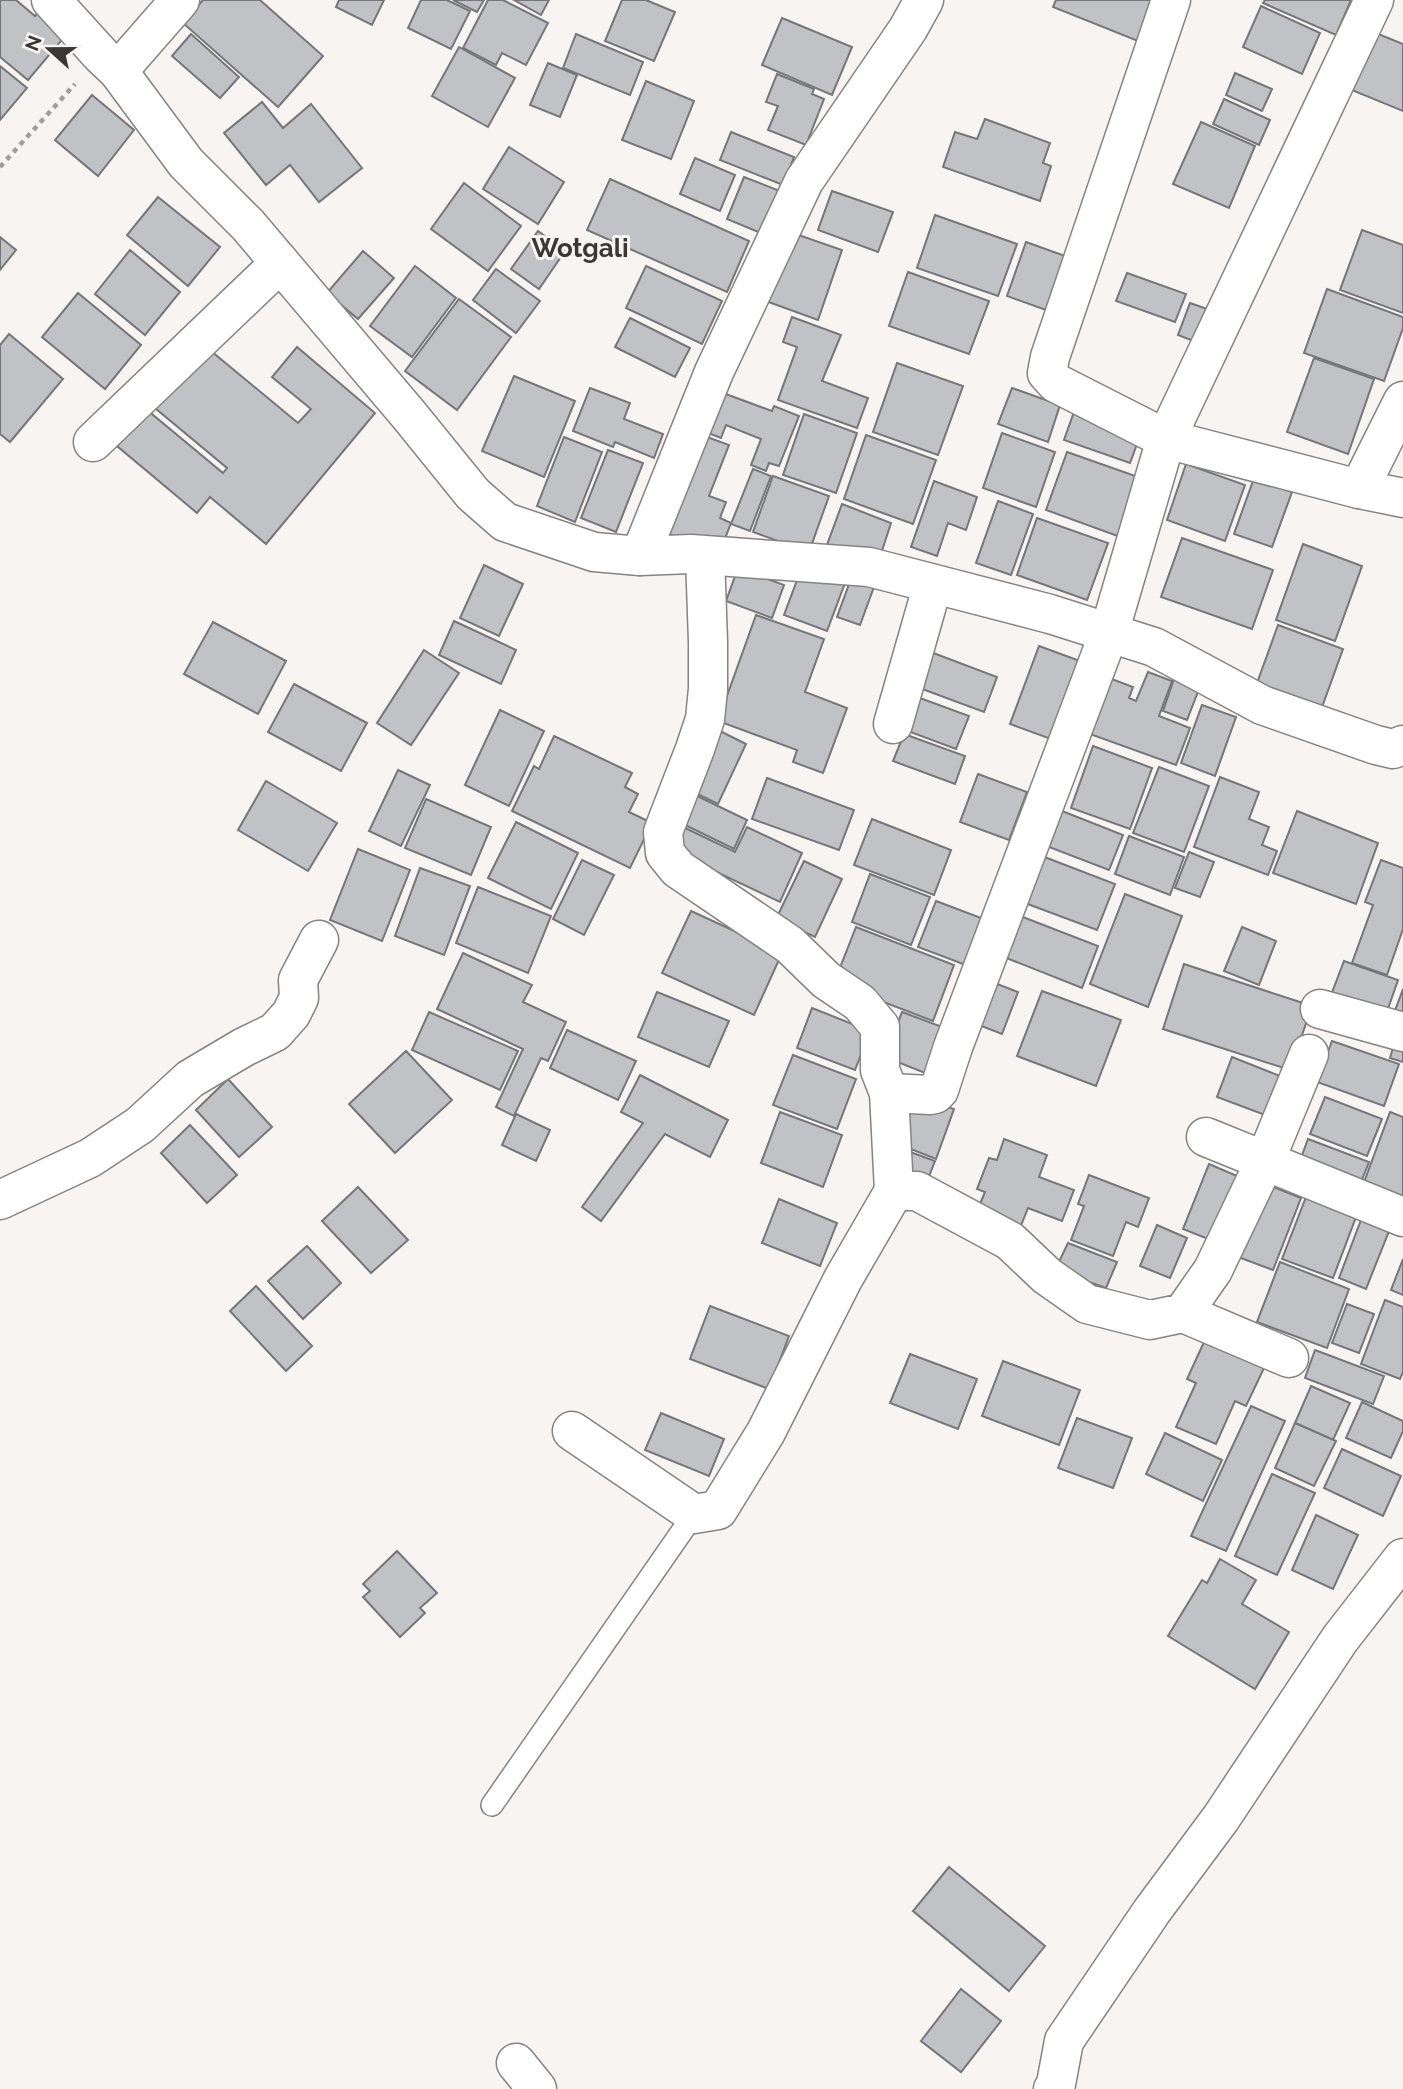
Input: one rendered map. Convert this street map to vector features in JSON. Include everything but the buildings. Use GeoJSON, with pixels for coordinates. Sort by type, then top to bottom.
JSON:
{"type":"FeatureCollection","features":[{"type":"Feature","properties":{"kind":"street"},"geometry":{"type":"LineString","coordinates":[[51,0],[109,63],[186,163],[248,225],[410,415],[473,494],[505,522],[594,552],[640,556],[691,554],[869,567],[1049,614],[1154,647],[1262,705],[1376,745],[1393,749],[1403,745]]}},
{"type":"Feature","properties":{"kind":"street"},"geometry":{"type":"LineString","coordinates":[[109,63],[180,0]]}},
{"type":"Feature","properties":{"kind":"street"},"geometry":{"type":"LineString","coordinates":[[640,556],[714,372],[804,181],[908,29],[924,0]]}},
{"type":"Feature","properties":{"kind":"street"},"geometry":{"type":"LineString","coordinates":[[1171,0],[1050,357],[1047,373],[1056,383],[1166,439],[1403,498]]}},
{"type":"Feature","properties":{"kind":"street"},"geometry":{"type":"LineString","coordinates":[[889,1093],[934,1094],[939,1090],[1109,633],[1166,439],[1374,0]]}},
{"type":"Feature","properties":{"kind":"street"},"geometry":{"type":"LineString","coordinates":[[93,442],[280,263]]}},
{"type":"Feature","properties":{"kind":"street"},"geometry":{"type":"LineString","coordinates":[[1359,489],[1403,401]]}},
{"type":"Feature","properties":{"kind":"street"},"geometry":{"type":"LineString","coordinates":[[572,1431],[694,1514],[718,1510],[766,1432],[843,1279],[894,1191],[889,1093],[880,1070],[880,1027],[860,1003],[826,980],[790,945],[678,869],[665,853],[663,832],[705,719],[708,654],[705,556]]}},
{"type":"Feature","properties":{"kind":"street"},"geometry":{"type":"LineString","coordinates":[[893,724],[933,584]]}},
{"type":"Feature","properties":{"kind":"street"},"geometry":{"type":"LineString","coordinates":[[0,1200],[90,1158],[140,1125],[190,1079],[243,1047],[275,1032],[291,1014],[299,998],[298,980],[319,940]]}},
{"type":"Feature","properties":{"kind":"street"},"geometry":{"type":"LineString","coordinates":[[1320,1009],[1403,1032]]}},
{"type":"Feature","properties":{"kind":"street"},"geometry":{"type":"LineString","coordinates":[[1183,1313],[1213,1270],[1265,1161],[1308,1054]]}},
{"type":"Feature","properties":{"kind":"street"},"geometry":{"type":"LineString","coordinates":[[1206,1137],[1403,1217]]}},
{"type":"Feature","properties":{"kind":"street"},"geometry":{"type":"LineString","coordinates":[[894,1191],[917,1191],[1010,1241],[1047,1276],[1087,1304],[1150,1320],[1183,1313],[1289,1358]]}},
{"type":"Feature","properties":{"kind":"street"},"geometry":{"type":"LineString","coordinates":[[1053,2089],[1064,2041],[1152,1911],[1221,1818],[1340,1639],[1403,1558]]}},
{"type":"Feature","properties":{"kind":"lane"},"geometry":{"type":"LineString","coordinates":[[492,1805],[694,1514]]}},
{"type":"Feature","properties":{"kind":"path"},"geometry":{"type":"LineString","coordinates":[[0,167],[109,63]]}},
{"type":"Feature","properties":{"kind":"district","name":"Wotgali"},"geometry":{"type":"Point","coordinates":[580,248]}}]}
